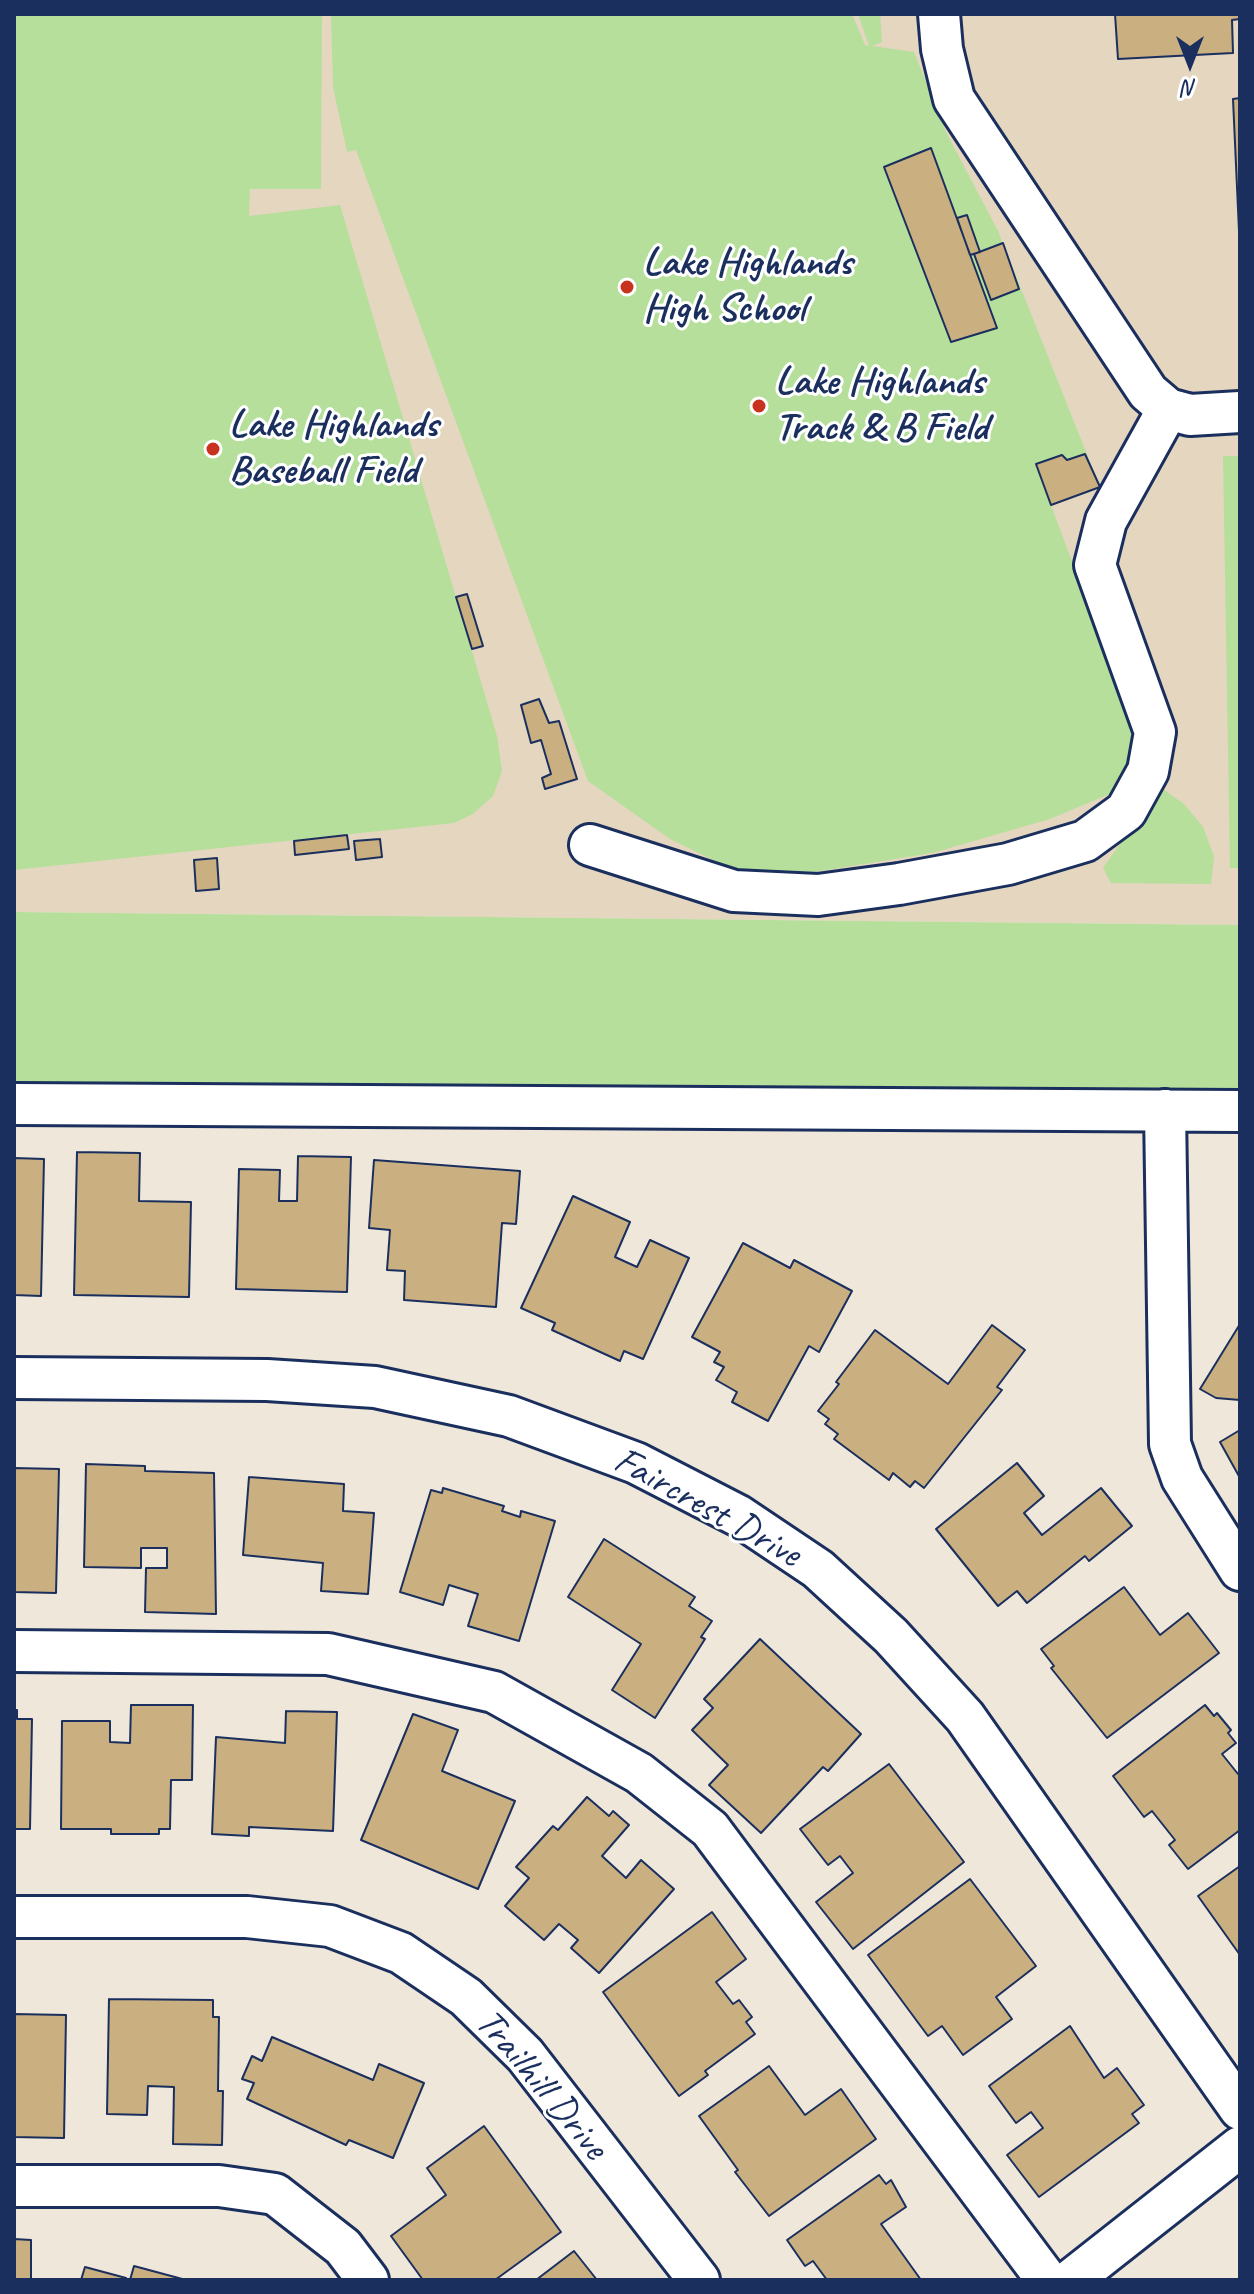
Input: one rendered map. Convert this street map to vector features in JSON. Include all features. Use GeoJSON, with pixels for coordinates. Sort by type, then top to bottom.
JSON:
{"type":"FeatureCollection","features":[{"type":"Feature","properties":{"kind":"street"},"geometry":{"type":"LineString","coordinates":[[939,14],[942,49],[954,99],[1148,392],[1168,409],[1190,415],[1240,412]]}},
{"type":"Feature","properties":{"kind":"street"},"geometry":{"type":"LineString","coordinates":[[590,845],[734,891],[818,895],[1008,864],[1085,841],[1126,811],[1148,771],[1155,732],[1095,565],[1106,521],[1168,409]]}},
{"type":"Feature","properties":{"kind":"street"},"geometry":{"type":"LineString","coordinates":[[14,1104],[1240,1111]]}},
{"type":"Feature","properties":{"kind":"street"},"geometry":{"type":"LineString","coordinates":[[1165,1110],[1170,1444],[1182,1478],[1240,1570]]}},
{"type":"Feature","properties":{"kind":"street","name":"Faircrest Drive"},"geometry":{"type":"LineString","coordinates":[[14,1378],[267,1380],[375,1387],[509,1416],[636,1463],[739,1516],[818,1569],[891,1636],[965,1717],[1240,2109]]}},
{"type":"Feature","properties":{"kind":"street"},"geometry":{"type":"LineString","coordinates":[[14,1651],[328,1654],[494,1692],[639,1773],[710,1829],[1047,2280]]}},
{"type":"Feature","properties":{"kind":"street","name":"Trailhill Drive"},"geometry":{"type":"LineString","coordinates":[[14,1917],[247,1917],[330,1926],[401,1953],[466,1997],[525,2055],[699,2280]]}},
{"type":"Feature","properties":{"kind":"street"},"geometry":{"type":"LineString","coordinates":[[1071,2280],[1240,2147]]}},
{"type":"Feature","properties":{"kind":"street"},"geometry":{"type":"LineString","coordinates":[[14,2186],[219,2186],[275,2194],[343,2247],[368,2280]]}},
{"type":"Feature","properties":{"kind":"shaded area","name":"Lake Highlands High School"},"geometry":{"type":"Polygon","coordinates":[[[14,14],[1240,14],[1240,925],[14,912],[14,14]]]}},
{"type":"Feature","properties":{"kind":"green space","name":"Lake Highlands Baseball Field"},"geometry":{"type":"Polygon","coordinates":[[[14,14],[322,14],[321,189],[250,189],[249,216],[340,205],[497,736],[502,771],[493,796],[473,814],[454,823],[14,870],[14,14]]]}},
{"type":"Feature","properties":{"kind":"green space","name":"Lake Highlands Track & B Field"},"geometry":{"type":"Polygon","coordinates":[[[331,14],[852,14],[865,45],[869,46],[858,14],[880,14],[882,42],[872,46],[914,52],[946,132],[998,231],[1100,487],[1051,505],[1137,738],[1124,788],[1050,819],[932,853],[815,872],[732,869],[670,839],[588,781],[356,150],[347,152],[333,87],[331,14]]]}},
{"type":"Feature","properties":{"kind":"green space"},"geometry":{"type":"Polygon","coordinates":[[[1223,456],[1240,456],[1240,868],[1230,868],[1223,456]]]}},
{"type":"Feature","properties":{"kind":"green space"},"geometry":{"type":"Polygon","coordinates":[[[1160,787],[1184,804],[1203,827],[1214,856],[1211,884],[1111,883],[1103,868],[1160,787]]]}},
{"type":"Feature","properties":{"kind":"green space"},"geometry":{"type":"Polygon","coordinates":[[[14,912],[1240,925],[1240,1111],[14,1107],[14,912]]]}},
{"type":"Feature","properties":{"kind":"building"},"geometry":{"type":"Polygon","coordinates":[[[1115,14],[1240,14],[1240,19],[1232,20],[1233,53],[1118,59],[1115,14]]]}},
{"type":"Feature","properties":{"kind":"building"},"geometry":{"type":"Polygon","coordinates":[[[1240,98],[1240,253],[1233,99],[1240,98]]]}},
{"type":"Feature","properties":{"kind":"building"},"geometry":{"type":"Polygon","coordinates":[[[931,148],[997,328],[951,342],[884,167],[931,148]]]}},
{"type":"Feature","properties":{"kind":"building"},"geometry":{"type":"Polygon","coordinates":[[[967,215],[980,252],[970,255],[957,218],[967,215]]]}},
{"type":"Feature","properties":{"kind":"building"},"geometry":{"type":"Polygon","coordinates":[[[1003,243],[1019,289],[991,300],[974,254],[1003,243]]]}},
{"type":"Feature","properties":{"kind":"building"},"geometry":{"type":"Polygon","coordinates":[[[1085,454],[1100,487],[1051,505],[1036,464],[1062,455],[1067,460],[1085,454]]]}},
{"type":"Feature","properties":{"kind":"building"},"geometry":{"type":"Polygon","coordinates":[[[467,594],[483,646],[472,649],[456,597],[467,594]]]}},
{"type":"Feature","properties":{"kind":"building"},"geometry":{"type":"Polygon","coordinates":[[[539,699],[549,723],[559,721],[577,779],[545,789],[542,778],[551,774],[541,740],[531,743],[521,705],[539,699]]]}},
{"type":"Feature","properties":{"kind":"building"},"geometry":{"type":"Polygon","coordinates":[[[347,835],[349,849],[295,855],[294,841],[347,835]]]}},
{"type":"Feature","properties":{"kind":"building"},"geometry":{"type":"Polygon","coordinates":[[[380,839],[382,857],[356,860],[354,841],[380,839]]]}},
{"type":"Feature","properties":{"kind":"building"},"geometry":{"type":"Polygon","coordinates":[[[217,858],[219,889],[196,891],[194,860],[217,858]]]}},
{"type":"Feature","properties":{"kind":"building"},"geometry":{"type":"Polygon","coordinates":[[[77,1152],[140,1153],[139,1201],[191,1202],[189,1297],[74,1295],[77,1152]]]}},
{"type":"Feature","properties":{"kind":"building"},"geometry":{"type":"Polygon","coordinates":[[[298,1156],[351,1157],[347,1292],[236,1289],[239,1169],[280,1170],[279,1201],[297,1201],[298,1156]]]}},
{"type":"Feature","properties":{"kind":"building"},"geometry":{"type":"Polygon","coordinates":[[[14,1158],[44,1159],[41,1296],[14,1295],[14,1158]]]}},
{"type":"Feature","properties":{"kind":"building"},"geometry":{"type":"Polygon","coordinates":[[[374,1160],[520,1171],[516,1224],[502,1223],[496,1307],[404,1300],[405,1271],[387,1270],[390,1230],[369,1228],[374,1160]]]}},
{"type":"Feature","properties":{"kind":"building"},"geometry":{"type":"Polygon","coordinates":[[[573,1196],[630,1222],[615,1257],[637,1267],[650,1240],[689,1258],[643,1359],[624,1351],[620,1361],[552,1330],[555,1323],[521,1308],[573,1196]]]}},
{"type":"Feature","properties":{"kind":"building"},"geometry":{"type":"Polygon","coordinates":[[[743,1243],[790,1268],[794,1260],[852,1291],[819,1352],[809,1346],[768,1421],[732,1402],[737,1392],[716,1380],[724,1367],[714,1362],[720,1352],[692,1337],[743,1243]]]}},
{"type":"Feature","properties":{"kind":"building"},"geometry":{"type":"Polygon","coordinates":[[[1240,1324],[1240,1400],[1216,1398],[1200,1389],[1240,1324]]]}},
{"type":"Feature","properties":{"kind":"building"},"geometry":{"type":"Polygon","coordinates":[[[992,1325],[1025,1350],[997,1387],[1002,1390],[924,1488],[915,1481],[910,1487],[893,1473],[889,1480],[834,1439],[838,1434],[825,1424],[829,1419],[818,1411],[875,1330],[948,1384],[992,1325]]]}},
{"type":"Feature","properties":{"kind":"building"},"geometry":{"type":"Polygon","coordinates":[[[1240,1430],[1240,1478],[1220,1442],[1240,1430]]]}},
{"type":"Feature","properties":{"kind":"building"},"geometry":{"type":"Polygon","coordinates":[[[1017,1463],[1044,1496],[1024,1513],[1042,1535],[1101,1488],[1132,1526],[1089,1561],[1085,1556],[1027,1603],[1017,1591],[998,1606],[936,1529],[1017,1463]]]}},
{"type":"Feature","properties":{"kind":"building"},"geometry":{"type":"Polygon","coordinates":[[[86,1464],[145,1466],[145,1471],[214,1473],[216,1614],[145,1612],[146,1568],[167,1568],[167,1548],[141,1548],[141,1568],[84,1567],[86,1464]]]}},
{"type":"Feature","properties":{"kind":"building"},"geometry":{"type":"Polygon","coordinates":[[[14,1468],[59,1469],[56,1593],[14,1592],[14,1468]]]}},
{"type":"Feature","properties":{"kind":"building"},"geometry":{"type":"Polygon","coordinates":[[[249,1477],[344,1484],[343,1511],[374,1513],[368,1594],[321,1591],[323,1563],[243,1555],[249,1477]]]}},
{"type":"Feature","properties":{"kind":"building"},"geometry":{"type":"Polygon","coordinates":[[[443,1488],[504,1506],[502,1511],[520,1517],[521,1511],[555,1521],[519,1641],[468,1626],[478,1594],[449,1585],[443,1605],[400,1592],[431,1490],[442,1493],[443,1488]]]}},
{"type":"Feature","properties":{"kind":"building"},"geometry":{"type":"Polygon","coordinates":[[[604,1539],[695,1597],[689,1606],[712,1621],[701,1637],[705,1639],[655,1718],[612,1690],[641,1644],[568,1597],[604,1539]]]}},
{"type":"Feature","properties":{"kind":"building"},"geometry":{"type":"Polygon","coordinates":[[[1124,1587],[1160,1635],[1188,1613],[1219,1653],[1107,1738],[1051,1668],[1054,1666],[1041,1649],[1124,1587]]]}},
{"type":"Feature","properties":{"kind":"building"},"geometry":{"type":"Polygon","coordinates":[[[760,1639],[861,1734],[828,1771],[823,1767],[761,1833],[709,1785],[728,1765],[692,1730],[713,1708],[704,1699],[760,1639]]]}},
{"type":"Feature","properties":{"kind":"building"},"geometry":{"type":"Polygon","coordinates":[[[131,1705],[193,1705],[192,1780],[171,1780],[170,1829],[159,1829],[159,1834],[111,1834],[111,1829],[61,1829],[62,1721],[110,1721],[110,1742],[130,1743],[131,1705]]]}},
{"type":"Feature","properties":{"kind":"building"},"geometry":{"type":"Polygon","coordinates":[[[1205,1705],[1214,1716],[1217,1713],[1231,1730],[1228,1733],[1236,1743],[1222,1754],[1238,1774],[1240,1772],[1240,1830],[1188,1869],[1169,1845],[1175,1840],[1152,1811],[1144,1817],[1113,1776],[1205,1705]]]}},
{"type":"Feature","properties":{"kind":"building"},"geometry":{"type":"Polygon","coordinates":[[[14,1710],[17,1710],[17,1719],[32,1719],[30,1829],[14,1829],[14,1710]]]}},
{"type":"Feature","properties":{"kind":"building"},"geometry":{"type":"Polygon","coordinates":[[[286,1711],[337,1712],[333,1831],[249,1827],[249,1836],[212,1834],[216,1737],[285,1743],[286,1711]]]}},
{"type":"Feature","properties":{"kind":"building"},"geometry":{"type":"Polygon","coordinates":[[[413,1714],[458,1730],[442,1771],[515,1801],[478,1889],[361,1840],[413,1714]]]}},
{"type":"Feature","properties":{"kind":"building"},"geometry":{"type":"Polygon","coordinates":[[[889,1764],[964,1862],[853,1949],[816,1902],[853,1873],[840,1856],[828,1865],[800,1829],[889,1764]]]}},
{"type":"Feature","properties":{"kind":"building"},"geometry":{"type":"Polygon","coordinates":[[[587,1797],[609,1816],[613,1811],[629,1825],[602,1856],[626,1878],[641,1860],[674,1889],[599,1973],[571,1948],[578,1940],[559,1924],[544,1940],[505,1906],[529,1878],[516,1867],[553,1826],[558,1830],[587,1797]]]}},
{"type":"Feature","properties":{"kind":"building"},"geometry":{"type":"Polygon","coordinates":[[[1240,1866],[1240,1955],[1198,1896],[1240,1866]]]}},
{"type":"Feature","properties":{"kind":"building"},"geometry":{"type":"Polygon","coordinates":[[[970,1879],[1036,1966],[996,1997],[1012,2019],[963,2055],[942,2026],[928,2036],[868,1955],[970,1879]]]}},
{"type":"Feature","properties":{"kind":"building"},"geometry":{"type":"Polygon","coordinates":[[[712,1912],[746,1959],[716,1982],[733,2004],[739,2000],[752,2017],[746,2022],[755,2034],[705,2071],[708,2075],[679,2096],[603,1992],[712,1912]]]}},
{"type":"Feature","properties":{"kind":"building"},"geometry":{"type":"Polygon","coordinates":[[[109,1999],[213,2000],[213,2017],[219,2017],[218,2091],[223,2091],[222,2145],[173,2144],[174,2087],[148,2086],[147,2115],[107,2114],[109,1999]]]}},
{"type":"Feature","properties":{"kind":"building"},"geometry":{"type":"Polygon","coordinates":[[[14,2014],[66,2015],[64,2138],[14,2137],[14,2014]]]}},
{"type":"Feature","properties":{"kind":"building"},"geometry":{"type":"Polygon","coordinates":[[[1070,2026],[1104,2078],[1117,2068],[1144,2105],[1132,2114],[1139,2123],[1039,2197],[1007,2155],[1043,2128],[1031,2112],[1016,2123],[989,2086],[1070,2026]]]}},
{"type":"Feature","properties":{"kind":"building"},"geometry":{"type":"Polygon","coordinates":[[[272,2037],[373,2080],[379,2064],[424,2083],[393,2158],[349,2140],[346,2145],[247,2099],[254,2083],[242,2079],[252,2056],[262,2061],[272,2037]]]}},
{"type":"Feature","properties":{"kind":"building"},"geometry":{"type":"Polygon","coordinates":[[[769,2066],[805,2115],[841,2089],[876,2139],[769,2216],[735,2172],[738,2170],[699,2116],[769,2066]]]}},
{"type":"Feature","properties":{"kind":"building"},"geometry":{"type":"Polygon","coordinates":[[[484,2126],[561,2232],[495,2280],[423,2280],[391,2236],[446,2195],[427,2168],[484,2126]]]}},
{"type":"Feature","properties":{"kind":"building"},"geometry":{"type":"Polygon","coordinates":[[[879,2175],[886,2184],[891,2180],[906,2207],[881,2224],[921,2280],[827,2280],[813,2261],[805,2266],[787,2240],[879,2175]]]}},
{"type":"Feature","properties":{"kind":"building"},"geometry":{"type":"Polygon","coordinates":[[[14,2239],[31,2240],[31,2280],[14,2280],[14,2239]]]}},
{"type":"Feature","properties":{"kind":"building"},"geometry":{"type":"Polygon","coordinates":[[[574,2251],[597,2280],[536,2280],[574,2251]]]}},
{"type":"Feature","properties":{"kind":"building"},"geometry":{"type":"Polygon","coordinates":[[[134,2266],[186,2280],[130,2280],[134,2266]]]}},
{"type":"Feature","properties":{"kind":"building"},"geometry":{"type":"Polygon","coordinates":[[[85,2267],[126,2278],[126,2280],[81,2280],[85,2267]]]}},
{"type":"Feature","properties":{"kind":"place","name":"Lake Highlands High School"},"geometry":{"type":"Point","coordinates":[627,287]}},
{"type":"Feature","properties":{"kind":"place","name":"Lake Highlands Track & B Field"},"geometry":{"type":"Point","coordinates":[759,406]}},
{"type":"Feature","properties":{"kind":"place","name":"Lake Highlands Baseball Field"},"geometry":{"type":"Point","coordinates":[213,449]}}]}
